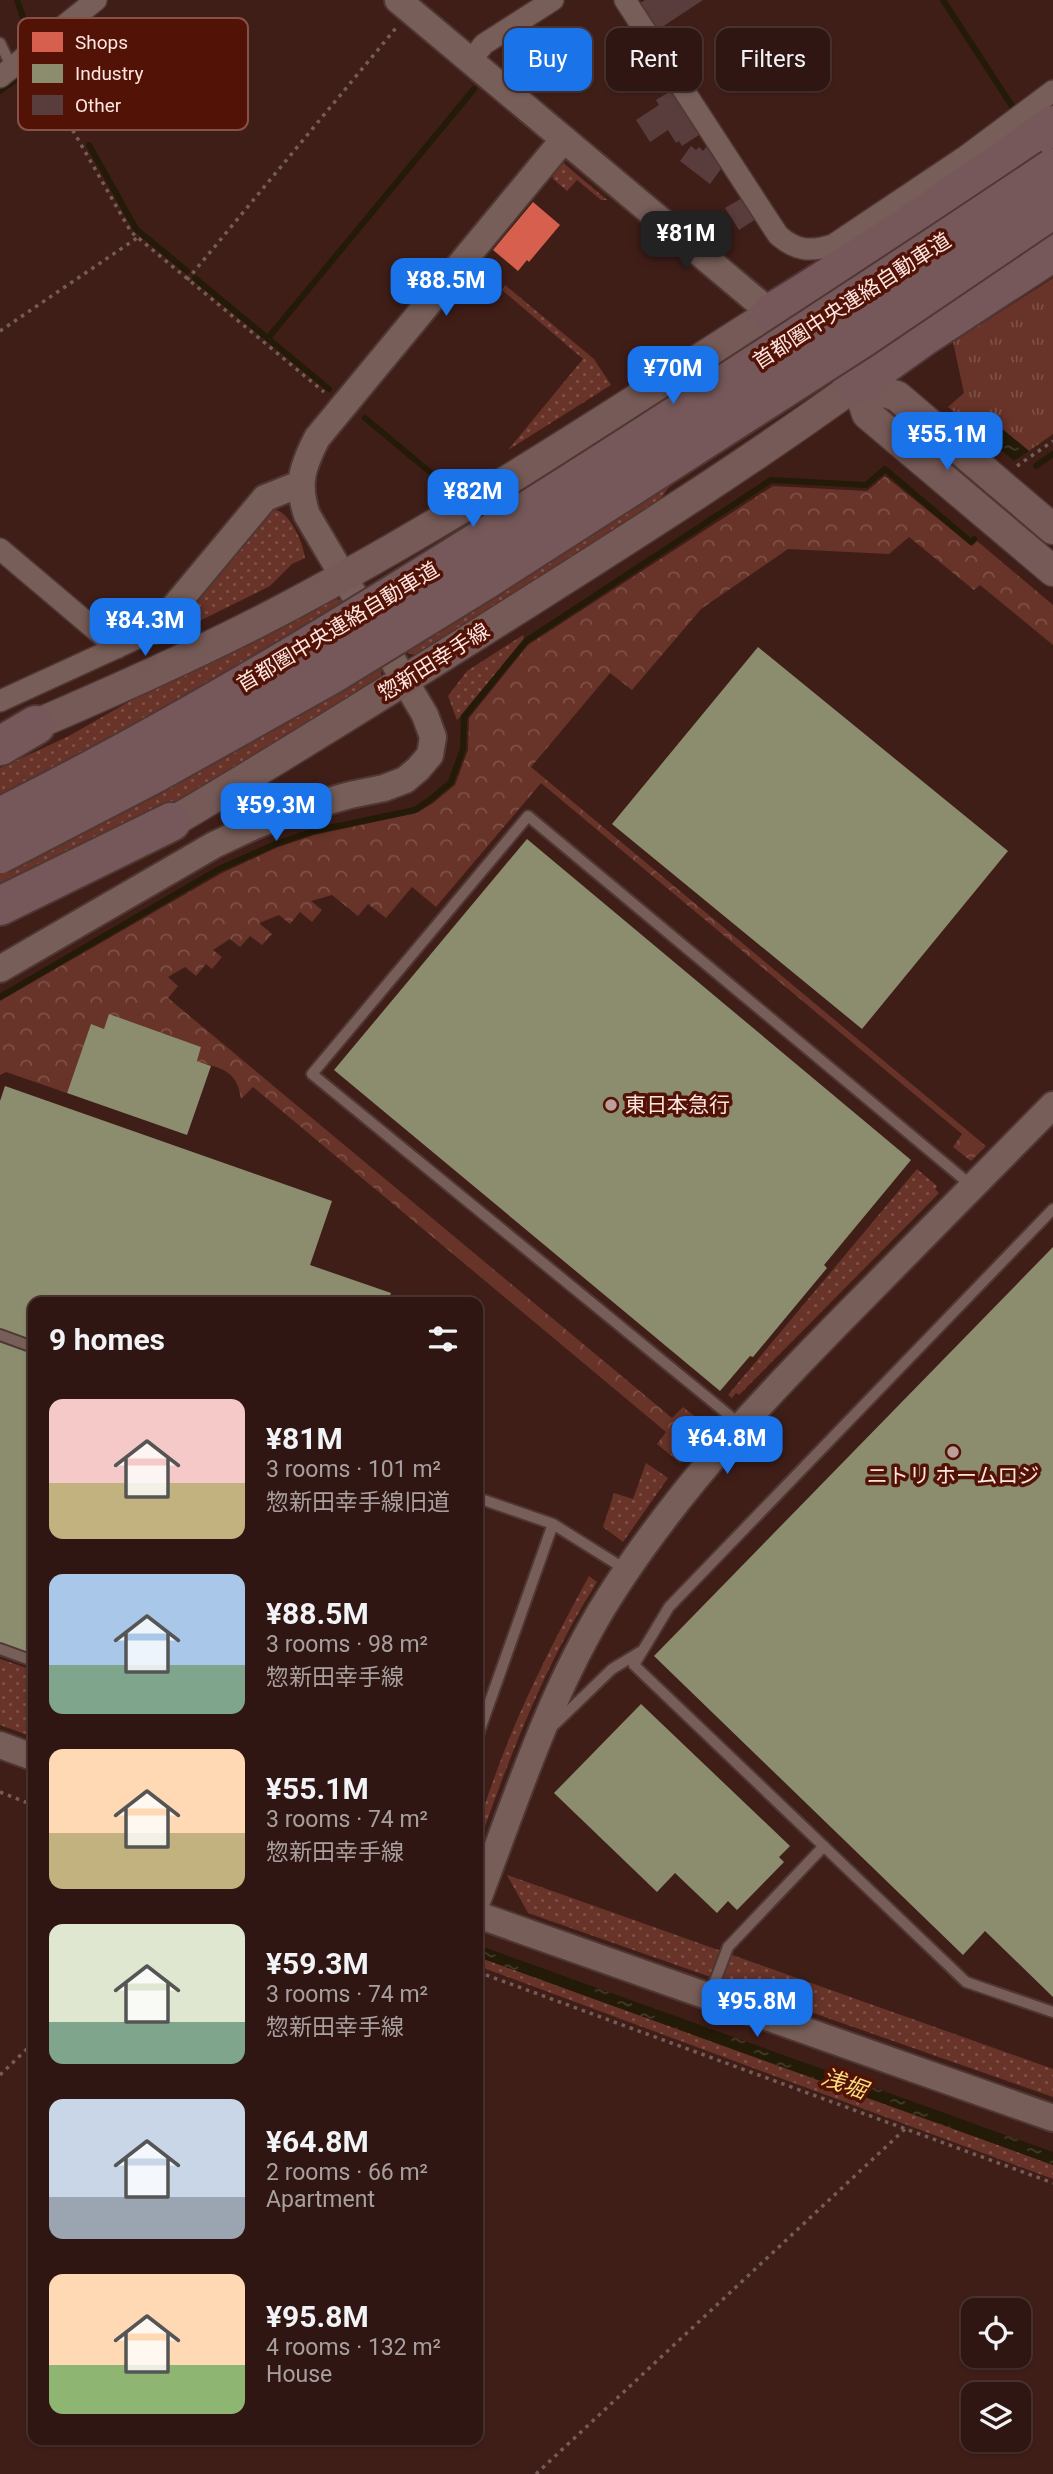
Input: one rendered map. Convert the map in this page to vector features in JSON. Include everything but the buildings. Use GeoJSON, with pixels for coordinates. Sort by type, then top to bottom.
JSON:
{"type":"FeatureCollection","features":[{"type":"Feature","properties":{"kind":"highway"},"geometry":{"type":"LineString","coordinates":[[771,313],[971,195],[1053,125]]}},
{"type":"Feature","properties":{"kind":"highway","name":"首都圏中央連絡自動車道"},"geometry":{"type":"LineString","coordinates":[[0,817],[261,675],[461,553],[832,316],[1053,168]]}},
{"type":"Feature","properties":{"kind":"highway","name":"首都圏中央連絡自動車道"},"geometry":{"type":"LineString","coordinates":[[0,854],[155,774],[340,669],[487,579],[861,340],[1053,209]]}},
{"type":"Feature","properties":{"kind":"highway"},"geometry":{"type":"LineString","coordinates":[[857,384],[1005,277],[1053,253]]}},
{"type":"Feature","properties":{"kind":"highway"},"geometry":{"type":"LineString","coordinates":[[0,746],[36,725]]}},
{"type":"Feature","properties":{"kind":"highway"},"geometry":{"type":"LineString","coordinates":[[0,906],[171,822]]}},
{"type":"Feature","properties":{"kind":"main road"},"geometry":{"type":"LineString","coordinates":[[0,740],[204,649],[342,576],[547,457],[771,313],[857,384],[897,396],[1053,529]]}},
{"type":"Feature","properties":{"kind":"main road"},"geometry":{"type":"LineString","coordinates":[[857,384],[867,414],[1053,571]]}},
{"type":"Feature","properties":{"kind":"main road","name":"惣新田幸手線"},"geometry":{"type":"LineString","coordinates":[[0,922],[405,681],[677,507],[857,384]]}},
{"type":"Feature","properties":{"kind":"main road"},"geometry":{"type":"LineString","coordinates":[[547,457],[621,426],[650,417],[665,416],[685,429],[692,440],[694,457],[677,507]]}},
{"type":"Feature","properties":{"kind":"street"},"geometry":{"type":"LineString","coordinates":[[471,60],[484,44],[552,0]]}},
{"type":"Feature","properties":{"kind":"street"},"geometry":{"type":"LineString","coordinates":[[625,0],[778,235],[791,246],[818,250],[833,245],[966,156],[1053,91]]}},
{"type":"Feature","properties":{"kind":"street"},"geometry":{"type":"LineString","coordinates":[[72,18],[91,2]]}},
{"type":"Feature","properties":{"kind":"street"},"geometry":{"type":"LineString","coordinates":[[405,5],[771,313]]}},
{"type":"Feature","properties":{"kind":"street"},"geometry":{"type":"LineString","coordinates":[[0,969],[214,845],[287,813],[405,780],[430,755],[433,737],[425,715],[307,514],[300,484],[305,461],[317,438],[342,406],[564,139]]}},
{"type":"Feature","properties":{"kind":"street"},"geometry":{"type":"LineString","coordinates":[[0,701],[155,630],[265,498],[300,484]]}},
{"type":"Feature","properties":{"kind":"street"},"geometry":{"type":"LineString","coordinates":[[0,549],[117,648]]}},
{"type":"Feature","properties":{"kind":"street"},"geometry":{"type":"LineString","coordinates":[[483,1886],[537,1741],[572,1665],[608,1599],[653,1533],[713,1455],[776,1385],[1053,1105]]}},
{"type":"Feature","properties":{"kind":"street"},"geometry":{"type":"LineString","coordinates":[[0,1745],[28,1755]]}},
{"type":"Feature","properties":{"kind":"street"},"geometry":{"type":"LineString","coordinates":[[483,1917],[1053,2118]]}},
{"type":"Feature","properties":{"kind":"lane"},"geometry":{"type":"LineString","coordinates":[[0,43],[6,72]]}},
{"type":"Feature","properties":{"kind":"lane"},"geometry":{"type":"LineString","coordinates":[[971,195],[999,203],[1005,211]]}},
{"type":"Feature","properties":{"kind":"lane"},"geometry":{"type":"LineString","coordinates":[[1011,224],[1014,247]]}},
{"type":"Feature","properties":{"kind":"lane"},"geometry":{"type":"LineString","coordinates":[[741,1424],[312,1074],[528,817],[973,1186]]}},
{"type":"Feature","properties":{"kind":"lane"},"geometry":{"type":"LineString","coordinates":[[1053,1209],[669,1607],[634,1665],[966,1982],[1053,2012]]}},
{"type":"Feature","properties":{"kind":"lane"},"geometry":{"type":"LineString","coordinates":[[0,1335],[28,1345]]}},
{"type":"Feature","properties":{"kind":"lane"},"geometry":{"type":"LineString","coordinates":[[483,1500],[553,1524],[628,1571]]}},
{"type":"Feature","properties":{"kind":"lane"},"geometry":{"type":"LineString","coordinates":[[483,1721],[553,1524]]}},
{"type":"Feature","properties":{"kind":"lane"},"geometry":{"type":"LineString","coordinates":[[0,1650],[28,1659]]}},
{"type":"Feature","properties":{"kind":"lane"},"geometry":{"type":"LineString","coordinates":[[537,1741],[612,1669],[643,1651]]}},
{"type":"Feature","properties":{"kind":"lane"},"geometry":{"type":"LineString","coordinates":[[709,1997],[728,1947],[824,1846]]}},
{"type":"Feature","properties":{"kind":"path"},"geometry":{"type":"LineString","coordinates":[[187,280],[405,5]]}},
{"type":"Feature","properties":{"kind":"path"},"geometry":{"type":"LineString","coordinates":[[73,130],[131,232],[342,406]]}},
{"type":"Feature","properties":{"kind":"path"},"geometry":{"type":"LineString","coordinates":[[0,331],[137,238]]}},
{"type":"Feature","properties":{"kind":"path"},"geometry":{"type":"LineString","coordinates":[[1012,470],[1053,441]]}},
{"type":"Feature","properties":{"kind":"path"},"geometry":{"type":"LineString","coordinates":[[0,1792],[28,1803]]}},
{"type":"Feature","properties":{"kind":"path"},"geometry":{"type":"LineString","coordinates":[[483,1974],[1053,2183]]}},
{"type":"Feature","properties":{"kind":"path"},"geometry":{"type":"LineString","coordinates":[[0,2075],[28,2048]]}},
{"type":"Feature","properties":{"kind":"path"},"geometry":{"type":"LineString","coordinates":[[536,2474],[905,2129]]}},
{"type":"Feature","properties":{"kind":"green space"},"geometry":{"type":"Polygon","coordinates":[[[561,161],[607,200],[601,200],[577,180],[567,191],[553,179],[552,172],[561,161]]]}},
{"type":"Feature","properties":{"kind":"green space"},"geometry":{"type":"Polygon","coordinates":[[[1053,278],[1053,434],[1029,451],[1001,428],[990,441],[948,407],[964,393],[953,342],[1053,278]]]}},
{"type":"Feature","properties":{"kind":"green space"},"geometry":{"type":"Polygon","coordinates":[[[505,285],[594,359],[611,385],[508,450],[583,359],[502,290],[505,285]]]}},
{"type":"Feature","properties":{"kind":"green space"},"geometry":{"type":"Polygon","coordinates":[[[885,476],[972,546],[977,541],[1053,605],[1053,645],[980,585],[974,590],[909,537],[889,554],[788,549],[701,609],[632,690],[610,673],[531,767],[986,1146],[971,1161],[953,1147],[962,1134],[541,783],[436,907],[412,887],[386,918],[368,904],[358,916],[332,895],[311,901],[322,910],[312,922],[300,912],[290,924],[279,915],[259,923],[272,934],[262,945],[250,936],[240,947],[230,939],[213,950],[222,957],[212,969],[206,964],[196,976],[185,967],[168,977],[178,986],[168,998],[672,1418],[683,1407],[707,1426],[702,1430],[705,1433],[680,1463],[657,1444],[666,1432],[253,1087],[241,1099],[232,1076],[197,1061],[201,1047],[109,1015],[104,1029],[91,1025],[67,1093],[6,1072],[0,1075],[0,1001],[222,873],[276,848],[314,835],[417,813],[455,785],[468,750],[469,718],[528,645],[773,486],[867,491],[885,476]]]}},
{"type":"Feature","properties":{"kind":"green space"},"geometry":{"type":"Polygon","coordinates":[[[671,484],[659,501],[650,508],[420,655],[409,654],[406,649],[671,484]]]}},
{"type":"Feature","properties":{"kind":"green space"},"geometry":{"type":"Polygon","coordinates":[[[276,510],[291,523],[299,537],[305,558],[292,564],[270,586],[161,640],[272,511],[276,510]]]}},
{"type":"Feature","properties":{"kind":"green space"},"geometry":{"type":"Polygon","coordinates":[[[332,598],[341,600],[344,604],[290,641],[0,798],[0,768],[67,737],[174,676],[332,598]]]}},
{"type":"Feature","properties":{"kind":"green space"},"geometry":{"type":"Polygon","coordinates":[[[523,635],[524,639],[457,720],[448,696],[467,671],[523,635]]]}},
{"type":"Feature","properties":{"kind":"green space"},"geometry":{"type":"Polygon","coordinates":[[[382,668],[380,679],[131,830],[0,895],[0,872],[382,668]]]}},
{"type":"Feature","properties":{"kind":"green space"},"geometry":{"type":"Polygon","coordinates":[[[917,1169],[937,1186],[935,1189],[939,1193],[739,1395],[736,1393],[732,1398],[728,1395],[917,1169]]]}},
{"type":"Feature","properties":{"kind":"green space"},"geometry":{"type":"Polygon","coordinates":[[[646,1463],[668,1478],[623,1542],[603,1527],[614,1493],[633,1499],[646,1463]]]}},
{"type":"Feature","properties":{"kind":"green space"},"geometry":{"type":"Polygon","coordinates":[[[589,1576],[597,1582],[545,1678],[483,1832],[484,1809],[506,1747],[563,1624],[589,1576]]]}},
{"type":"Feature","properties":{"kind":"green space"},"geometry":{"type":"Polygon","coordinates":[[[0,1659],[28,1668],[28,1735],[0,1725],[0,1659]]]}},
{"type":"Feature","properties":{"kind":"green space"},"geometry":{"type":"Polygon","coordinates":[[[507,1875],[1053,2069],[1053,2097],[528,1913],[507,1875]]]}},
{"type":"Feature","properties":{"kind":"green space"},"geometry":{"type":"Polygon","coordinates":[[[483,1959],[1053,2165],[1053,2179],[483,1968],[483,1959]]]}},
{"type":"Feature","properties":{"kind":"water"},"geometry":{"type":"Polygon","coordinates":[[[1001,428],[1029,451],[1014,461],[990,441],[1001,428]]]}},
{"type":"Feature","properties":{"kind":"water","name":"浅堀"},"geometry":{"type":"Polygon","coordinates":[[[483,1947],[1053,2152],[1053,2165],[483,1959],[483,1947]]]}},
{"type":"Feature","properties":{"kind":"waterway"},"geometry":{"type":"LineString","coordinates":[[17,0],[23,18]]}},
{"type":"Feature","properties":{"kind":"waterway"},"geometry":{"type":"LineString","coordinates":[[943,0],[1012,106]]}},
{"type":"Feature","properties":{"kind":"waterway"},"geometry":{"type":"LineString","coordinates":[[0,91],[18,78]]}},
{"type":"Feature","properties":{"kind":"waterway"},"geometry":{"type":"LineString","coordinates":[[268,338],[474,89]]}},
{"type":"Feature","properties":{"kind":"waterway"},"geometry":{"type":"LineString","coordinates":[[89,145],[136,229],[187,271]]}},
{"type":"Feature","properties":{"kind":"waterway"},"geometry":{"type":"LineString","coordinates":[[195,278],[329,389]]}},
{"type":"Feature","properties":{"kind":"waterway"},"geometry":{"type":"LineString","coordinates":[[365,418],[448,487]]}},
{"type":"Feature","properties":{"kind":"waterway"},"geometry":{"type":"LineString","coordinates":[[1036,466],[1053,454]]}},
{"type":"Feature","properties":{"kind":"waterway"},"geometry":{"type":"LineString","coordinates":[[0,997],[217,870],[275,844],[314,831],[415,810],[451,782],[463,749],[464,717],[526,641],[771,480],[866,485],[885,469],[971,542],[974,539]]}},
{"type":"Feature","properties":{"kind":"place","name":"東日本急行"},"geometry":{"type":"Point","coordinates":[611,1105]}},
{"type":"Feature","properties":{"kind":"place","name":"ニトリ ホームロジ"},"geometry":{"type":"Point","coordinates":[953,1452]}}]}
